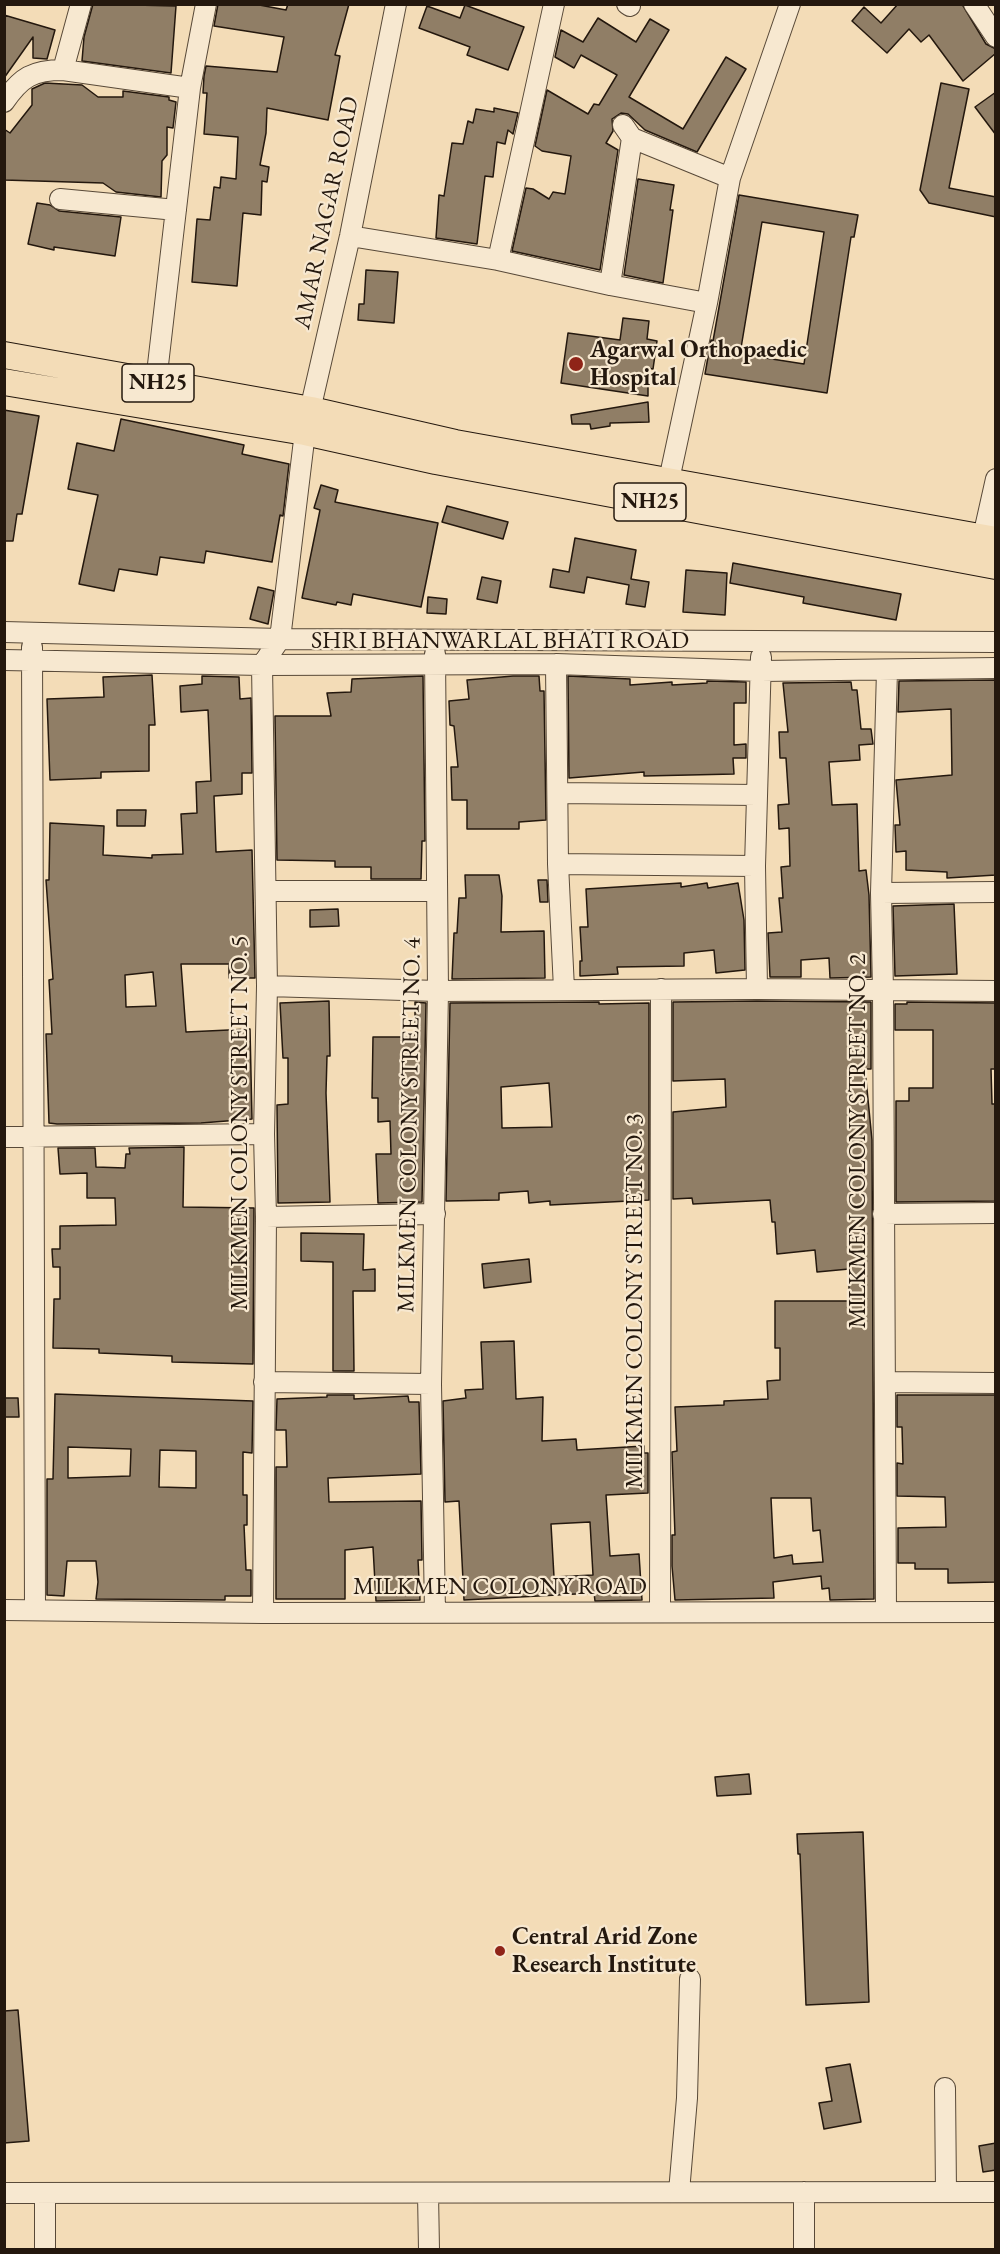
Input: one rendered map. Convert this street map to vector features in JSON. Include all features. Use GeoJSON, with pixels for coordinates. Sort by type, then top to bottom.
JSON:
{"type":"FeatureCollection","features":[{"type":"Feature","properties":{"kind":"main road","name":"NH25"},"geometry":{"type":"LineString","coordinates":[[4,355],[156,382],[308,421],[447,464],[996,566]]}},
{"type":"Feature","properties":{"kind":"main road","name":"NH25"},"geometry":{"type":"LineString","coordinates":[[4,382],[455,442],[669,480],[990,518]]}},
{"type":"Feature","properties":{"kind":"street"},"geometry":{"type":"LineString","coordinates":[[63,70],[81,4]]}},
{"type":"Feature","properties":{"kind":"street"},"geometry":{"type":"LineString","coordinates":[[156,382],[189,88],[206,4]]}},
{"type":"Feature","properties":{"kind":"street","name":"AMAR NAGAR ROAD"},"geometry":{"type":"LineString","coordinates":[[280,639],[308,421],[350,236],[396,4]]}},
{"type":"Feature","properties":{"kind":"street"},"geometry":{"type":"LineString","coordinates":[[498,260],[554,4]]}},
{"type":"Feature","properties":{"kind":"street"},"geometry":{"type":"LineString","coordinates":[[669,480],[707,303],[730,178],[790,4]]}},
{"type":"Feature","properties":{"kind":"street"},"geometry":{"type":"LineString","coordinates":[[974,4],[996,37]]}},
{"type":"Feature","properties":{"kind":"street"},"geometry":{"type":"LineString","coordinates":[[4,102],[13,90],[30,76],[43,70],[63,70],[189,88]]}},
{"type":"Feature","properties":{"kind":"street"},"geometry":{"type":"LineString","coordinates":[[610,285],[627,131],[730,178]]}},
{"type":"Feature","properties":{"kind":"street"},"geometry":{"type":"LineString","coordinates":[[60,199],[176,210]]}},
{"type":"Feature","properties":{"kind":"street"},"geometry":{"type":"LineString","coordinates":[[350,236],[498,260],[610,285],[707,303]]}},
{"type":"Feature","properties":{"kind":"street"},"geometry":{"type":"LineString","coordinates":[[990,518],[996,479]]}},
{"type":"Feature","properties":{"kind":"street","name":"SHRI BHANWARLAL BHATI ROAD"},"geometry":{"type":"LineString","coordinates":[[4,632],[280,639],[996,642]]}},
{"type":"Feature","properties":{"kind":"street"},"geometry":{"type":"LineString","coordinates":[[33,633],[32,1136],[35,1609]]}},
{"type":"Feature","properties":{"kind":"street"},"geometry":{"type":"LineString","coordinates":[[262,665],[280,639]]}},
{"type":"Feature","properties":{"kind":"street","name":"MILKMEN COLONY STREET NO. 4"},"geometry":{"type":"LineString","coordinates":[[435,639],[438,991],[431,1384],[435,1612]]}},
{"type":"Feature","properties":{"kind":"street"},"geometry":{"type":"LineString","coordinates":[[757,988],[755,866],[760,642]]}},
{"type":"Feature","properties":{"kind":"street","name":"SHRI BHANWARLAL BHATI ROAD"},"geometry":{"type":"LineString","coordinates":[[4,660],[262,665],[556,664],[761,670],[996,668]]}},
{"type":"Feature","properties":{"kind":"street"},"geometry":{"type":"LineString","coordinates":[[556,664],[558,864],[564,989]]}},
{"type":"Feature","properties":{"kind":"street","name":"MILKMEN COLONY STREET NO. 5"},"geometry":{"type":"LineString","coordinates":[[262,665],[267,891],[263,1613]]}},
{"type":"Feature","properties":{"kind":"street","name":"MILKMEN COLONY STREET NO. 2"},"geometry":{"type":"LineString","coordinates":[[886,1611],[881,893],[887,670]]}},
{"type":"Feature","properties":{"kind":"street"},"geometry":{"type":"LineString","coordinates":[[559,793],[757,795]]}},
{"type":"Feature","properties":{"kind":"street"},"geometry":{"type":"LineString","coordinates":[[558,864],[755,866]]}},
{"type":"Feature","properties":{"kind":"street"},"geometry":{"type":"LineString","coordinates":[[267,891],[437,891]]}},
{"type":"Feature","properties":{"kind":"street"},"geometry":{"type":"LineString","coordinates":[[881,893],[996,892]]}},
{"type":"Feature","properties":{"kind":"street"},"geometry":{"type":"LineString","coordinates":[[267,986],[438,991],[757,988],[996,991]]}},
{"type":"Feature","properties":{"kind":"street","name":"MILKMEN COLONY STREET NO. 3"},"geometry":{"type":"LineString","coordinates":[[660,1612],[661,989]]}},
{"type":"Feature","properties":{"kind":"street"},"geometry":{"type":"LineString","coordinates":[[4,1137],[264,1134]]}},
{"type":"Feature","properties":{"kind":"street"},"geometry":{"type":"LineString","coordinates":[[266,1217],[435,1214]]}},
{"type":"Feature","properties":{"kind":"street"},"geometry":{"type":"LineString","coordinates":[[883,1214],[996,1214]]}},
{"type":"Feature","properties":{"kind":"street"},"geometry":{"type":"LineString","coordinates":[[264,1382],[431,1384]]}},
{"type":"Feature","properties":{"kind":"street"},"geometry":{"type":"LineString","coordinates":[[886,1382],[996,1383]]}},
{"type":"Feature","properties":{"kind":"street","name":"MILKMEN COLONY ROAD"},"geometry":{"type":"LineString","coordinates":[[4,1610],[263,1613],[996,1612]]}},
{"type":"Feature","properties":{"kind":"street"},"geometry":{"type":"LineString","coordinates":[[680,2192],[687,2098],[690,1979]]}},
{"type":"Feature","properties":{"kind":"street"},"geometry":{"type":"LineString","coordinates":[[945,2088],[946,2192]]}},
{"type":"Feature","properties":{"kind":"street"},"geometry":{"type":"LineString","coordinates":[[804,2192],[804,2250]]}},
{"type":"Feature","properties":{"kind":"street"},"geometry":{"type":"LineString","coordinates":[[4,2193],[996,2192]]}},
{"type":"Feature","properties":{"kind":"street"},"geometry":{"type":"LineString","coordinates":[[45,2193],[45,2250]]}},
{"type":"Feature","properties":{"kind":"street"},"geometry":{"type":"LineString","coordinates":[[428,2193],[429,2250]]}},
{"type":"Feature","properties":{"kind":"building"},"geometry":{"type":"Polygon","coordinates":[[[93,4],[176,6],[171,73],[82,61],[84,37],[93,4]]]}},
{"type":"Feature","properties":{"kind":"building"},"geometry":{"type":"Polygon","coordinates":[[[218,4],[254,4],[286,10],[288,4],[349,4],[335,55],[340,56],[328,120],[267,108],[266,133],[260,165],[269,167],[267,182],[262,181],[261,215],[243,213],[237,286],[192,282],[197,219],[210,220],[214,187],[220,188],[221,177],[236,179],[238,137],[204,134],[207,93],[203,93],[204,76],[206,66],[277,72],[284,37],[214,26],[218,4]]]}},
{"type":"Feature","properties":{"kind":"building"},"geometry":{"type":"Polygon","coordinates":[[[898,4],[962,4],[986,44],[996,49],[996,53],[963,81],[929,35],[921,42],[909,29],[887,53],[852,21],[864,7],[881,23],[898,4]]]}},
{"type":"Feature","properties":{"kind":"building"},"geometry":{"type":"Polygon","coordinates":[[[465,5],[524,27],[508,70],[467,55],[470,47],[419,28],[427,6],[460,18],[465,5]]]}},
{"type":"Feature","properties":{"kind":"building"},"geometry":{"type":"Polygon","coordinates":[[[4,15],[55,30],[47,59],[33,58],[33,37],[4,78],[4,15]]]}},
{"type":"Feature","properties":{"kind":"building"},"geometry":{"type":"Polygon","coordinates":[[[598,18],[636,42],[650,19],[669,30],[629,97],[683,129],[726,57],[746,69],[697,152],[645,130],[628,114],[621,113],[612,119],[613,131],[606,143],[618,150],[600,270],[512,251],[526,188],[533,189],[549,199],[553,192],[565,194],[571,156],[542,151],[535,146],[547,90],[588,114],[594,104],[599,105],[617,75],[581,55],[574,68],[555,57],[561,30],[583,42],[598,18]]]}},
{"type":"Feature","properties":{"kind":"building"},"geometry":{"type":"Polygon","coordinates":[[[45,83],[82,85],[98,97],[123,97],[123,91],[169,97],[169,100],[176,102],[173,128],[167,127],[167,155],[162,161],[161,197],[116,192],[103,183],[4,180],[4,129],[10,133],[32,105],[32,89],[45,83]]]}},
{"type":"Feature","properties":{"kind":"building"},"geometry":{"type":"Polygon","coordinates":[[[941,83],[969,89],[949,188],[996,197],[996,217],[929,203],[920,190],[941,83]]]}},
{"type":"Feature","properties":{"kind":"building"},"geometry":{"type":"Polygon","coordinates":[[[996,92],[996,135],[975,107],[996,92]]]}},
{"type":"Feature","properties":{"kind":"building"},"geometry":{"type":"Polygon","coordinates":[[[494,108],[518,113],[513,134],[508,130],[505,144],[497,142],[493,177],[485,176],[477,244],[436,238],[439,195],[444,196],[452,143],[463,144],[468,121],[473,123],[476,109],[494,112],[494,108]]]}},
{"type":"Feature","properties":{"kind":"building"},"geometry":{"type":"Polygon","coordinates":[[[638,179],[674,185],[663,283],[624,275],[638,179]]]}},
{"type":"Feature","properties":{"kind":"building"},"geometry":{"type":"Polygon","coordinates":[[[739,195],[858,215],[854,237],[851,237],[827,393],[705,374],[711,340],[713,341],[739,195]],[[762,222],[740,354],[804,364],[824,232],[762,222]]]}},
{"type":"Feature","properties":{"kind":"building"},"geometry":{"type":"Polygon","coordinates":[[[37,203],[50,205],[59,211],[121,217],[115,256],[54,247],[54,250],[28,244],[37,203]]]}},
{"type":"Feature","properties":{"kind":"building"},"geometry":{"type":"Polygon","coordinates":[[[366,270],[398,272],[394,323],[358,320],[359,304],[364,304],[366,270]]]}},
{"type":"Feature","properties":{"kind":"building"},"geometry":{"type":"Polygon","coordinates":[[[623,318],[649,321],[647,339],[657,341],[653,369],[648,368],[648,396],[561,383],[568,333],[620,340],[623,318]]]}},
{"type":"Feature","properties":{"kind":"building"},"geometry":{"type":"Polygon","coordinates":[[[648,402],[649,422],[610,423],[610,426],[591,429],[590,424],[572,424],[571,415],[648,402]]]}},
{"type":"Feature","properties":{"kind":"building"},"geometry":{"type":"Polygon","coordinates":[[[4,410],[39,416],[22,514],[17,514],[13,541],[4,541],[4,410]]]}},
{"type":"Feature","properties":{"kind":"building"},"geometry":{"type":"Polygon","coordinates":[[[121,419],[244,445],[242,454],[289,464],[283,516],[280,515],[272,562],[206,551],[204,563],[160,557],[157,575],[119,569],[114,591],[79,584],[98,495],[68,489],[77,443],[114,451],[121,419]]]}},
{"type":"Feature","properties":{"kind":"building"},"geometry":{"type":"Polygon","coordinates":[[[321,485],[338,490],[335,502],[438,523],[421,607],[353,594],[351,605],[337,602],[336,605],[302,598],[320,510],[314,508],[321,485]]]}},
{"type":"Feature","properties":{"kind":"building"},"geometry":{"type":"Polygon","coordinates":[[[447,506],[508,522],[503,539],[442,522],[447,506]]]}},
{"type":"Feature","properties":{"kind":"building"},"geometry":{"type":"Polygon","coordinates":[[[575,538],[636,550],[631,579],[649,582],[645,607],[626,604],[629,585],[587,577],[584,593],[550,587],[553,569],[569,572],[575,538]]]}},
{"type":"Feature","properties":{"kind":"building"},"geometry":{"type":"Polygon","coordinates":[[[733,563],[901,594],[896,620],[803,603],[804,597],[730,583],[733,563]]]}},
{"type":"Feature","properties":{"kind":"building"},"geometry":{"type":"Polygon","coordinates":[[[686,570],[727,573],[725,615],[683,612],[686,570]]]}},
{"type":"Feature","properties":{"kind":"building"},"geometry":{"type":"Polygon","coordinates":[[[482,577],[501,581],[497,603],[477,599],[482,577]]]}},
{"type":"Feature","properties":{"kind":"building"},"geometry":{"type":"Polygon","coordinates":[[[258,587],[274,591],[268,624],[250,619],[258,587]]]}},
{"type":"Feature","properties":{"kind":"building"},"geometry":{"type":"Polygon","coordinates":[[[428,597],[447,599],[446,614],[427,613],[428,597]]]}},
{"type":"Feature","properties":{"kind":"building"},"geometry":{"type":"Polygon","coordinates":[[[152,675],[155,725],[149,725],[149,771],[101,772],[101,778],[50,780],[47,699],[104,697],[103,677],[152,675]]]}},
{"type":"Feature","properties":{"kind":"building"},"geometry":{"type":"Polygon","coordinates":[[[202,676],[239,677],[240,699],[251,698],[252,773],[242,773],[242,794],[214,796],[216,852],[252,850],[255,978],[229,978],[229,964],[181,964],[186,1032],[250,1029],[252,1119],[201,1123],[49,1123],[46,1034],[52,1034],[49,980],[53,979],[46,880],[49,880],[50,823],[104,826],[103,855],[152,858],[152,855],[183,854],[181,814],[197,813],[196,782],[211,781],[208,710],[181,712],[180,686],[202,684],[202,676]],[[153,972],[125,975],[126,1007],[156,1006],[153,972]]]}},
{"type":"Feature","properties":{"kind":"building"},"geometry":{"type":"Polygon","coordinates":[[[423,676],[425,841],[422,841],[421,879],[371,879],[371,867],[335,867],[335,861],[277,860],[275,716],[331,716],[327,693],[351,692],[352,679],[423,676]]]}},
{"type":"Feature","properties":{"kind":"building"},"geometry":{"type":"Polygon","coordinates":[[[539,676],[540,691],[544,691],[546,820],[519,822],[519,829],[467,829],[467,800],[452,800],[451,767],[458,767],[454,726],[450,725],[449,701],[469,699],[467,680],[539,676]]]}},
{"type":"Feature","properties":{"kind":"building"},"geometry":{"type":"Polygon","coordinates":[[[568,676],[630,679],[630,685],[672,682],[672,685],[707,683],[707,681],[746,682],[746,703],[734,703],[734,745],[746,744],[746,758],[733,758],[734,774],[644,776],[644,772],[569,778],[568,676]]]}},
{"type":"Feature","properties":{"kind":"building"},"geometry":{"type":"Polygon","coordinates":[[[996,680],[996,875],[947,878],[947,872],[906,870],[906,851],[896,852],[895,825],[900,825],[896,780],[952,775],[951,709],[898,712],[899,681],[996,680]]]}},
{"type":"Feature","properties":{"kind":"building"},"geometry":{"type":"Polygon","coordinates":[[[851,682],[852,690],[857,690],[861,729],[871,729],[873,744],[859,745],[860,760],[829,762],[832,805],[857,804],[859,871],[866,870],[869,895],[871,977],[830,978],[829,958],[801,960],[801,977],[770,977],[768,933],[782,932],[779,898],[783,898],[781,867],[790,866],[789,828],[779,829],[778,805],[789,804],[786,758],[780,758],[779,732],[788,732],[783,683],[851,682]]]}},
{"type":"Feature","properties":{"kind":"building"},"geometry":{"type":"Polygon","coordinates":[[[117,810],[146,810],[145,826],[117,826],[117,810]]]}},
{"type":"Feature","properties":{"kind":"building"},"geometry":{"type":"Polygon","coordinates":[[[465,875],[499,875],[502,896],[501,932],[544,931],[545,978],[452,979],[454,933],[457,933],[459,898],[466,898],[465,875]]]}},
{"type":"Feature","properties":{"kind":"building"},"geometry":{"type":"Polygon","coordinates":[[[538,880],[547,880],[548,902],[540,902],[538,880]]]}},
{"type":"Feature","properties":{"kind":"building"},"geometry":{"type":"Polygon","coordinates":[[[681,883],[681,887],[707,883],[708,888],[738,883],[744,920],[745,970],[716,973],[714,950],[684,953],[684,966],[617,967],[618,974],[580,976],[580,961],[582,961],[580,927],[588,927],[586,889],[681,883]]]}},
{"type":"Feature","properties":{"kind":"building"},"geometry":{"type":"Polygon","coordinates":[[[954,904],[957,974],[895,976],[893,906],[954,904]]]}},
{"type":"Feature","properties":{"kind":"building"},"geometry":{"type":"Polygon","coordinates":[[[338,909],[339,926],[310,927],[310,910],[338,909]]]}},
{"type":"Feature","properties":{"kind":"building"},"geometry":{"type":"Polygon","coordinates":[[[329,1001],[330,1056],[327,1056],[326,1093],[330,1202],[278,1203],[277,1105],[288,1104],[288,1058],[283,1058],[280,1003],[329,1001]]]}},
{"type":"Feature","properties":{"kind":"building"},"geometry":{"type":"Polygon","coordinates":[[[415,1002],[426,1003],[422,1202],[378,1203],[376,1154],[391,1154],[390,1121],[378,1122],[378,1098],[372,1098],[373,1037],[415,1037],[415,1002]]]}},
{"type":"Feature","properties":{"kind":"building"},"geometry":{"type":"Polygon","coordinates":[[[673,1002],[871,1002],[871,1069],[865,1069],[872,1140],[874,1599],[830,1600],[829,1588],[822,1589],[821,1576],[773,1582],[774,1598],[675,1600],[672,1566],[672,1535],[675,1535],[672,1452],[677,1451],[675,1407],[724,1405],[724,1401],[768,1399],[767,1381],[780,1380],[780,1348],[775,1348],[775,1301],[849,1301],[849,1269],[817,1272],[815,1250],[777,1254],[775,1222],[772,1222],[770,1200],[693,1204],[692,1198],[673,1199],[673,1112],[726,1107],[725,1079],[673,1081],[673,1002]],[[771,1498],[774,1558],[792,1555],[793,1564],[823,1562],[820,1530],[813,1531],[811,1498],[771,1498]]]}},
{"type":"Feature","properties":{"kind":"building"},"geometry":{"type":"Polygon","coordinates":[[[907,1002],[996,1003],[996,1069],[991,1069],[992,1104],[996,1104],[996,1201],[896,1202],[896,1101],[909,1101],[909,1088],[933,1088],[933,1030],[895,1030],[895,1004],[907,1004],[907,1002]]]}},
{"type":"Feature","properties":{"kind":"building"},"geometry":{"type":"Polygon","coordinates":[[[450,1003],[649,1003],[649,1200],[550,1205],[550,1201],[529,1203],[528,1191],[499,1193],[499,1200],[446,1201],[450,1003]],[[549,1083],[501,1087],[502,1128],[552,1127],[549,1083]]]}},
{"type":"Feature","properties":{"kind":"building"},"geometry":{"type":"Polygon","coordinates":[[[184,1147],[183,1207],[254,1208],[253,1364],[172,1362],[172,1356],[99,1353],[99,1349],[53,1348],[54,1299],[60,1299],[60,1267],[53,1267],[52,1249],[60,1249],[60,1226],[116,1225],[115,1198],[87,1198],[87,1173],[60,1174],[58,1148],[95,1148],[96,1167],[125,1168],[126,1154],[130,1154],[129,1148],[184,1147]]]}},
{"type":"Feature","properties":{"kind":"building"},"geometry":{"type":"Polygon","coordinates":[[[301,1233],[364,1234],[363,1270],[375,1269],[375,1291],[353,1291],[354,1371],[333,1371],[333,1262],[301,1261],[301,1233]]]}},
{"type":"Feature","properties":{"kind":"building"},"geometry":{"type":"Polygon","coordinates":[[[529,1259],[531,1282],[484,1288],[482,1264],[529,1259]]]}},
{"type":"Feature","properties":{"kind":"building"},"geometry":{"type":"Polygon","coordinates":[[[514,1341],[516,1399],[543,1397],[542,1441],[576,1439],[577,1450],[644,1446],[644,1453],[648,1453],[648,1493],[606,1495],[610,1556],[639,1554],[642,1600],[595,1601],[594,1593],[464,1600],[459,1501],[445,1502],[443,1401],[466,1398],[465,1390],[483,1389],[481,1342],[514,1341]],[[590,1522],[551,1524],[554,1577],[593,1575],[590,1522]]]}},
{"type":"Feature","properties":{"kind":"building"},"geometry":{"type":"Polygon","coordinates":[[[55,1394],[253,1401],[252,1453],[243,1452],[243,1495],[247,1495],[247,1525],[244,1525],[246,1570],[251,1570],[251,1596],[225,1596],[225,1600],[96,1599],[98,1582],[96,1561],[67,1561],[64,1596],[47,1595],[47,1479],[53,1479],[55,1394]],[[68,1447],[68,1478],[130,1476],[131,1449],[68,1447]],[[160,1450],[159,1487],[196,1488],[196,1451],[160,1450]]]}},
{"type":"Feature","properties":{"kind":"building"},"geometry":{"type":"Polygon","coordinates":[[[327,1395],[354,1395],[354,1399],[408,1396],[409,1402],[419,1402],[421,1474],[328,1478],[329,1502],[421,1501],[422,1560],[418,1560],[420,1600],[376,1601],[373,1547],[345,1550],[345,1599],[276,1599],[276,1467],[287,1467],[286,1430],[276,1430],[277,1399],[327,1397],[327,1395]]]}},
{"type":"Feature","properties":{"kind":"building"},"geometry":{"type":"Polygon","coordinates":[[[897,1395],[996,1395],[996,1582],[948,1583],[948,1569],[915,1569],[915,1563],[898,1563],[898,1528],[946,1527],[945,1497],[897,1496],[897,1463],[903,1464],[902,1427],[897,1427],[897,1395]]]}},
{"type":"Feature","properties":{"kind":"building"},"geometry":{"type":"Polygon","coordinates":[[[4,1398],[18,1398],[19,1417],[4,1417],[4,1398]]]}},
{"type":"Feature","properties":{"kind":"building"},"geometry":{"type":"Polygon","coordinates":[[[749,1774],[751,1794],[717,1796],[715,1777],[749,1774]]]}},
{"type":"Feature","properties":{"kind":"building"},"geometry":{"type":"Polygon","coordinates":[[[863,1832],[869,2002],[806,2005],[800,1854],[798,1854],[797,1834],[863,1832]]]}},
{"type":"Feature","properties":{"kind":"building"},"geometry":{"type":"Polygon","coordinates":[[[18,2010],[29,2141],[4,2143],[4,2011],[18,2010]]]}},
{"type":"Feature","properties":{"kind":"building"},"geometry":{"type":"Polygon","coordinates":[[[850,2064],[861,2122],[824,2129],[819,2103],[832,2101],[826,2068],[850,2064]]]}},
{"type":"Feature","properties":{"kind":"building"},"geometry":{"type":"Polygon","coordinates":[[[996,2143],[996,2170],[983,2172],[979,2146],[996,2143]]]}},
{"type":"Feature","properties":{"kind":"place","name":"Agarwal Orthopaedic Hospital"},"geometry":{"type":"Point","coordinates":[576,364]}},
{"type":"Feature","properties":{"kind":"place","name":"Central Arid Zone Research Institute"},"geometry":{"type":"Point","coordinates":[500,1951]}}]}
